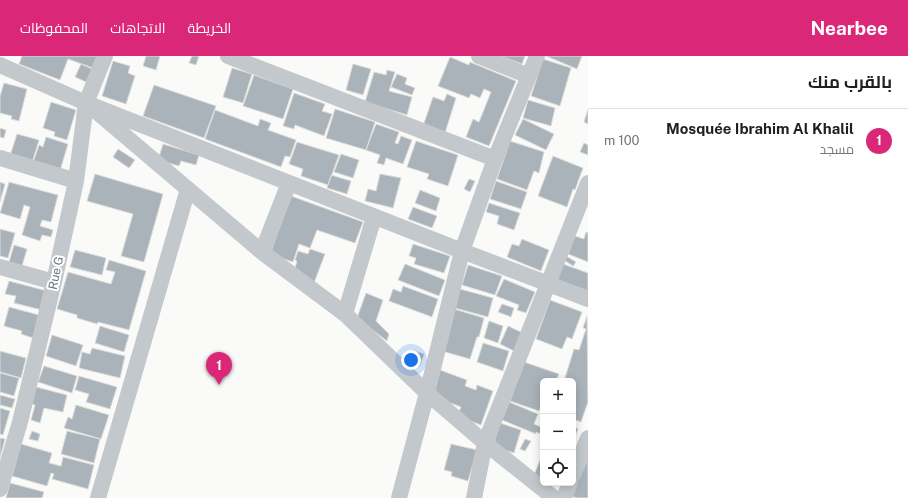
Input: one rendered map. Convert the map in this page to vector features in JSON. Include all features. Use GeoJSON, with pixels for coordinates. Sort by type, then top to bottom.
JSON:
{"type":"FeatureCollection","features":[{"type":"Feature","properties":{"kind":"street","name":"Rue G"},"geometry":{"type":"LineString","coordinates":[[0,487],[20,422],[54,282],[76,181],[86,103],[105,56]]}},
{"type":"Feature","properties":{"kind":"street"},"geometry":{"type":"LineString","coordinates":[[228,56],[496,159]]}},
{"type":"Feature","properties":{"kind":"street"},"geometry":{"type":"LineString","coordinates":[[479,56],[529,76]]}},
{"type":"Feature","properties":{"kind":"street"},"geometry":{"type":"LineString","coordinates":[[399,498],[462,251],[496,159],[537,56]]}},
{"type":"Feature","properties":{"kind":"street"},"geometry":{"type":"LineString","coordinates":[[0,65],[86,103],[374,217],[588,299]]}},
{"type":"Feature","properties":{"kind":"street"},"geometry":{"type":"LineString","coordinates":[[86,103],[262,252],[345,314],[427,393],[485,443],[554,498]]}},
{"type":"Feature","properties":{"kind":"street"},"geometry":{"type":"LineString","coordinates":[[0,158],[76,181]]}},
{"type":"Feature","properties":{"kind":"street"},"geometry":{"type":"LineString","coordinates":[[262,252],[289,183]]}},
{"type":"Feature","properties":{"kind":"street"},"geometry":{"type":"LineString","coordinates":[[474,498],[485,443],[588,183]]}},
{"type":"Feature","properties":{"kind":"street"},"geometry":{"type":"LineString","coordinates":[[98,498],[188,188]]}},
{"type":"Feature","properties":{"kind":"street"},"geometry":{"type":"LineString","coordinates":[[345,314],[374,217]]}},
{"type":"Feature","properties":{"kind":"street"},"geometry":{"type":"LineString","coordinates":[[0,267],[54,282]]}},
{"type":"Feature","properties":{"kind":"street"},"geometry":{"type":"LineString","coordinates":[[576,468],[588,438]]}},
{"type":"Feature","properties":{"kind":"street"},"geometry":{"type":"LineString","coordinates":[[564,498],[569,486]]}},
{"type":"Feature","properties":{"kind":"building"},"geometry":{"type":"Polygon","coordinates":[[[22,56],[97,56],[93,68],[68,59],[60,80],[19,64],[22,56]]]}},
{"type":"Feature","properties":{"kind":"building"},"geometry":{"type":"Polygon","coordinates":[[[146,56],[160,56],[156,70],[143,66],[146,56]]]}},
{"type":"Feature","properties":{"kind":"building"},"geometry":{"type":"Polygon","coordinates":[[[192,56],[199,56],[196,65],[189,63],[192,56]]]}},
{"type":"Feature","properties":{"kind":"building"},"geometry":{"type":"Polygon","coordinates":[[[500,56],[525,56],[522,64],[500,56]]]}},
{"type":"Feature","properties":{"kind":"building"},"geometry":{"type":"Polygon","coordinates":[[[546,56],[582,56],[577,69],[546,56]]]}},
{"type":"Feature","properties":{"kind":"building"},"geometry":{"type":"Polygon","coordinates":[[[450,57],[469,65],[470,62],[516,81],[489,146],[466,137],[473,119],[479,122],[491,92],[484,89],[480,98],[471,94],[469,98],[438,86],[450,57]]]}},
{"type":"Feature","properties":{"kind":"building"},"geometry":{"type":"Polygon","coordinates":[[[543,59],[571,68],[560,106],[531,96],[543,59]]]}},
{"type":"Feature","properties":{"kind":"building"},"geometry":{"type":"Polygon","coordinates":[[[113,61],[130,66],[128,73],[135,76],[126,104],[102,96],[113,61]]]}},
{"type":"Feature","properties":{"kind":"building"},"geometry":{"type":"Polygon","coordinates":[[[81,64],[92,69],[86,82],[75,77],[81,64]]]}},
{"type":"Feature","properties":{"kind":"building"},"geometry":{"type":"Polygon","coordinates":[[[353,64],[371,69],[363,95],[346,90],[353,64]]]}},
{"type":"Feature","properties":{"kind":"building"},"geometry":{"type":"Polygon","coordinates":[[[232,68],[252,74],[243,103],[223,97],[232,68]]]}},
{"type":"Feature","properties":{"kind":"building"},"geometry":{"type":"Polygon","coordinates":[[[387,70],[395,72],[389,91],[412,97],[407,115],[365,102],[374,72],[386,75],[387,70]]]}},
{"type":"Feature","properties":{"kind":"building"},"geometry":{"type":"Polygon","coordinates":[[[397,74],[407,78],[405,84],[415,88],[412,95],[391,87],[397,74]]]}},
{"type":"Feature","properties":{"kind":"building"},"geometry":{"type":"Polygon","coordinates":[[[254,75],[293,89],[283,119],[243,106],[254,75]]]}},
{"type":"Feature","properties":{"kind":"building"},"geometry":{"type":"Polygon","coordinates":[[[4,83],[27,89],[19,121],[11,119],[12,116],[0,113],[0,96],[4,83]]]}},
{"type":"Feature","properties":{"kind":"building"},"geometry":{"type":"Polygon","coordinates":[[[154,85],[216,106],[204,138],[143,116],[154,85]]]}},
{"type":"Feature","properties":{"kind":"building"},"geometry":{"type":"Polygon","coordinates":[[[294,93],[325,104],[322,111],[332,114],[324,136],[295,125],[294,129],[283,126],[294,93]]]}},
{"type":"Feature","properties":{"kind":"building"},"geometry":{"type":"Polygon","coordinates":[[[447,94],[456,98],[445,133],[423,126],[433,97],[444,101],[447,94]]]}},
{"type":"Feature","properties":{"kind":"building"},"geometry":{"type":"Polygon","coordinates":[[[528,100],[555,108],[551,126],[523,118],[528,100]]]}},
{"type":"Feature","properties":{"kind":"building"},"geometry":{"type":"Polygon","coordinates":[[[51,102],[76,110],[67,140],[54,136],[55,132],[43,128],[51,102]]]}},
{"type":"Feature","properties":{"kind":"building"},"geometry":{"type":"Polygon","coordinates":[[[335,109],[375,122],[366,150],[326,138],[335,109]]]}},
{"type":"Feature","properties":{"kind":"building"},"geometry":{"type":"Polygon","coordinates":[[[588,109],[588,124],[584,122],[588,109]]]}},
{"type":"Feature","properties":{"kind":"building"},"geometry":{"type":"Polygon","coordinates":[[[215,110],[258,126],[260,119],[271,123],[268,130],[296,140],[290,157],[285,156],[281,167],[205,139],[215,110]]]}},
{"type":"Feature","properties":{"kind":"building"},"geometry":{"type":"Polygon","coordinates":[[[523,119],[554,134],[546,150],[515,135],[523,119]]]}},
{"type":"Feature","properties":{"kind":"building"},"geometry":{"type":"Polygon","coordinates":[[[376,124],[399,132],[395,143],[398,144],[401,136],[412,140],[403,164],[386,158],[384,165],[377,163],[380,155],[366,150],[376,124]]]}},
{"type":"Feature","properties":{"kind":"building"},"geometry":{"type":"Polygon","coordinates":[[[0,128],[6,130],[4,138],[0,137],[0,128]]]}},
{"type":"Feature","properties":{"kind":"building"},"geometry":{"type":"Polygon","coordinates":[[[17,134],[39,140],[31,166],[9,159],[17,134]]]}},
{"type":"Feature","properties":{"kind":"building"},"geometry":{"type":"Polygon","coordinates":[[[46,137],[68,144],[59,174],[32,166],[39,145],[43,147],[46,137]]]}},
{"type":"Feature","properties":{"kind":"building"},"geometry":{"type":"Polygon","coordinates":[[[416,141],[458,155],[448,186],[427,179],[429,174],[407,167],[416,141]]]}},
{"type":"Feature","properties":{"kind":"building"},"geometry":{"type":"Polygon","coordinates":[[[510,141],[544,152],[539,173],[534,171],[527,190],[497,179],[510,141]]]}},
{"type":"Feature","properties":{"kind":"building"},"geometry":{"type":"Polygon","coordinates":[[[297,142],[339,155],[328,185],[301,176],[303,169],[289,164],[297,142]]]}},
{"type":"Feature","properties":{"kind":"building"},"geometry":{"type":"Polygon","coordinates":[[[584,143],[588,145],[588,155],[580,152],[584,143]]]}},
{"type":"Feature","properties":{"kind":"building"},"geometry":{"type":"Polygon","coordinates":[[[163,144],[199,155],[196,165],[181,161],[179,166],[158,160],[163,144]]]}},
{"type":"Feature","properties":{"kind":"building"},"geometry":{"type":"Polygon","coordinates":[[[118,149],[135,160],[129,168],[113,157],[118,149]]]}},
{"type":"Feature","properties":{"kind":"building"},"geometry":{"type":"Polygon","coordinates":[[[341,154],[359,160],[353,178],[334,172],[341,154]]]}},
{"type":"Feature","properties":{"kind":"building"},"geometry":{"type":"Polygon","coordinates":[[[553,156],[583,168],[575,190],[573,189],[567,207],[538,196],[553,156]]]}},
{"type":"Feature","properties":{"kind":"building"},"geometry":{"type":"Polygon","coordinates":[[[95,174],[163,194],[144,262],[121,256],[133,214],[87,201],[95,174]]]}},
{"type":"Feature","properties":{"kind":"building"},"geometry":{"type":"Polygon","coordinates":[[[380,174],[401,178],[393,208],[365,201],[368,189],[376,191],[380,174]]]}},
{"type":"Feature","properties":{"kind":"building"},"geometry":{"type":"Polygon","coordinates":[[[331,175],[351,181],[347,194],[327,188],[331,175]]]}},
{"type":"Feature","properties":{"kind":"building"},"geometry":{"type":"Polygon","coordinates":[[[469,179],[475,181],[470,192],[464,189],[469,179]]]}},
{"type":"Feature","properties":{"kind":"building"},"geometry":{"type":"Polygon","coordinates":[[[496,181],[527,192],[521,209],[490,199],[496,181]]]}},
{"type":"Feature","properties":{"kind":"building"},"geometry":{"type":"Polygon","coordinates":[[[0,182],[5,184],[0,202],[0,182]]]}},
{"type":"Feature","properties":{"kind":"building"},"geometry":{"type":"Polygon","coordinates":[[[9,182],[58,195],[51,222],[42,220],[40,226],[53,230],[51,237],[42,235],[40,241],[22,235],[30,207],[24,205],[20,219],[0,213],[9,182]]]}},
{"type":"Feature","properties":{"kind":"building"},"geometry":{"type":"Polygon","coordinates":[[[420,190],[440,198],[436,211],[415,203],[420,190]]]}},
{"type":"Feature","properties":{"kind":"building"},"geometry":{"type":"Polygon","coordinates":[[[291,196],[363,222],[355,243],[317,230],[310,248],[299,244],[293,262],[270,254],[291,196]]]}},
{"type":"Feature","properties":{"kind":"building"},"geometry":{"type":"Polygon","coordinates":[[[489,203],[520,213],[514,230],[497,224],[499,216],[486,212],[489,203]]]}},
{"type":"Feature","properties":{"kind":"building"},"geometry":{"type":"Polygon","coordinates":[[[413,207],[437,216],[432,228],[408,219],[413,207]]]}},
{"type":"Feature","properties":{"kind":"building"},"geometry":{"type":"Polygon","coordinates":[[[0,229],[15,233],[8,258],[0,256],[0,229]]]}},
{"type":"Feature","properties":{"kind":"building"},"geometry":{"type":"Polygon","coordinates":[[[586,232],[588,233],[588,262],[568,254],[575,236],[584,239],[586,232]]]}},
{"type":"Feature","properties":{"kind":"building"},"geometry":{"type":"Polygon","coordinates":[[[522,239],[549,250],[541,271],[507,257],[512,244],[519,246],[522,239]]]}},
{"type":"Feature","properties":{"kind":"building"},"geometry":{"type":"Polygon","coordinates":[[[413,244],[450,256],[444,273],[414,264],[416,258],[409,256],[413,244]]]}},
{"type":"Feature","properties":{"kind":"building"},"geometry":{"type":"Polygon","coordinates":[[[14,245],[27,249],[22,266],[9,262],[14,245]]]}},
{"type":"Feature","properties":{"kind":"building"},"geometry":{"type":"Polygon","coordinates":[[[310,249],[325,254],[314,283],[294,272],[297,261],[295,260],[298,251],[308,254],[310,249]]]}},
{"type":"Feature","properties":{"kind":"building"},"geometry":{"type":"Polygon","coordinates":[[[75,250],[106,258],[102,275],[70,267],[75,250]]]}},
{"type":"Feature","properties":{"kind":"building"},"geometry":{"type":"Polygon","coordinates":[[[566,256],[576,262],[573,266],[564,260],[566,256]]]}},
{"type":"Feature","properties":{"kind":"building"},"geometry":{"type":"Polygon","coordinates":[[[109,260],[146,271],[129,330],[98,322],[97,324],[77,318],[77,315],[57,309],[68,272],[111,284],[115,272],[106,270],[109,260]]]}},
{"type":"Feature","properties":{"kind":"building"},"geometry":{"type":"Polygon","coordinates":[[[405,264],[445,280],[439,296],[398,280],[405,264]]]}},
{"type":"Feature","properties":{"kind":"building"},"geometry":{"type":"Polygon","coordinates":[[[563,264],[588,273],[588,291],[557,280],[563,264]]]}},
{"type":"Feature","properties":{"kind":"building"},"geometry":{"type":"Polygon","coordinates":[[[468,265],[502,276],[495,295],[462,285],[468,265]]]}},
{"type":"Feature","properties":{"kind":"building"},"geometry":{"type":"Polygon","coordinates":[[[504,279],[535,292],[526,313],[517,310],[519,305],[496,296],[504,279]]]}},
{"type":"Feature","properties":{"kind":"building"},"geometry":{"type":"Polygon","coordinates":[[[9,281],[47,291],[42,310],[14,303],[16,296],[5,294],[9,281]]]}},
{"type":"Feature","properties":{"kind":"building"},"geometry":{"type":"Polygon","coordinates":[[[403,286],[438,299],[432,317],[389,301],[393,289],[401,292],[403,286]]]}},
{"type":"Feature","properties":{"kind":"building"},"geometry":{"type":"Polygon","coordinates":[[[460,289],[493,298],[488,317],[455,308],[460,289]]]}},
{"type":"Feature","properties":{"kind":"building"},"geometry":{"type":"Polygon","coordinates":[[[366,293],[383,300],[376,321],[389,334],[387,341],[357,318],[366,293]]]}},
{"type":"Feature","properties":{"kind":"building"},"geometry":{"type":"Polygon","coordinates":[[[550,300],[582,312],[572,339],[567,337],[562,349],[536,339],[550,300]]]}},
{"type":"Feature","properties":{"kind":"building"},"geometry":{"type":"Polygon","coordinates":[[[502,304],[514,308],[511,317],[498,312],[502,304]]]}},
{"type":"Feature","properties":{"kind":"building"},"geometry":{"type":"Polygon","coordinates":[[[9,307],[39,315],[33,338],[21,334],[22,331],[4,326],[9,307]]]}},
{"type":"Feature","properties":{"kind":"building"},"geometry":{"type":"Polygon","coordinates":[[[454,309],[484,318],[479,337],[477,337],[470,359],[442,351],[454,309]]]}},
{"type":"Feature","properties":{"kind":"building"},"geometry":{"type":"Polygon","coordinates":[[[587,316],[588,402],[581,422],[576,420],[576,378],[565,378],[574,349],[579,350],[586,329],[583,328],[587,316]]]}},
{"type":"Feature","properties":{"kind":"building"},"geometry":{"type":"Polygon","coordinates":[[[489,321],[503,326],[498,343],[484,338],[489,321]]]}},
{"type":"Feature","properties":{"kind":"building"},"geometry":{"type":"Polygon","coordinates":[[[100,326],[129,335],[124,352],[95,343],[100,326]]]}},
{"type":"Feature","properties":{"kind":"building"},"geometry":{"type":"Polygon","coordinates":[[[508,326],[523,333],[514,351],[500,344],[508,326]]]}},
{"type":"Feature","properties":{"kind":"building"},"geometry":{"type":"Polygon","coordinates":[[[52,335],[83,345],[76,366],[46,356],[52,335]]]}},
{"type":"Feature","properties":{"kind":"building"},"geometry":{"type":"Polygon","coordinates":[[[483,343],[509,351],[503,371],[477,362],[483,343]]]}},
{"type":"Feature","properties":{"kind":"building"},"geometry":{"type":"Polygon","coordinates":[[[92,348],[125,356],[120,378],[79,368],[82,352],[90,354],[92,348]]]}},
{"type":"Feature","properties":{"kind":"building"},"geometry":{"type":"Polygon","coordinates":[[[412,350],[424,354],[420,366],[408,363],[412,350]]]}},
{"type":"Feature","properties":{"kind":"building"},"geometry":{"type":"Polygon","coordinates":[[[0,351],[26,358],[21,378],[0,372],[0,351]]]}},
{"type":"Feature","properties":{"kind":"building"},"geometry":{"type":"Polygon","coordinates":[[[524,362],[559,374],[557,378],[540,378],[539,411],[510,401],[524,362]]]}},
{"type":"Feature","properties":{"kind":"building"},"geometry":{"type":"Polygon","coordinates":[[[44,366],[77,376],[72,393],[38,382],[44,366]]]}},
{"type":"Feature","properties":{"kind":"building"},"geometry":{"type":"Polygon","coordinates":[[[440,370],[467,380],[465,386],[476,390],[477,385],[493,391],[481,425],[457,416],[461,407],[430,395],[440,370]]]}},
{"type":"Feature","properties":{"kind":"building"},"geometry":{"type":"Polygon","coordinates":[[[0,373],[19,378],[14,396],[0,392],[0,373]]]}},
{"type":"Feature","properties":{"kind":"building"},"geometry":{"type":"Polygon","coordinates":[[[79,376],[117,387],[110,409],[86,402],[89,394],[75,390],[79,376]]]}},
{"type":"Feature","properties":{"kind":"building"},"geometry":{"type":"Polygon","coordinates":[[[36,387],[67,395],[63,412],[44,408],[40,423],[31,420],[35,405],[32,404],[36,387]]]}},
{"type":"Feature","properties":{"kind":"building"},"geometry":{"type":"Polygon","coordinates":[[[0,395],[15,399],[12,408],[0,405],[0,395]]]}},
{"type":"Feature","properties":{"kind":"building"},"geometry":{"type":"Polygon","coordinates":[[[509,402],[538,414],[534,424],[540,427],[540,434],[536,432],[536,434],[502,420],[509,402]]]}},
{"type":"Feature","properties":{"kind":"building"},"geometry":{"type":"Polygon","coordinates":[[[76,405],[109,415],[101,439],[64,428],[68,417],[72,419],[76,405]]]}},
{"type":"Feature","properties":{"kind":"building"},"geometry":{"type":"Polygon","coordinates":[[[0,408],[10,411],[3,435],[0,434],[0,408]]]}},
{"type":"Feature","properties":{"kind":"building"},"geometry":{"type":"Polygon","coordinates":[[[500,423],[521,430],[514,453],[493,446],[500,423]]]}},
{"type":"Feature","properties":{"kind":"building"},"geometry":{"type":"Polygon","coordinates":[[[32,431],[40,434],[38,441],[29,439],[32,431]]]}},
{"type":"Feature","properties":{"kind":"building"},"geometry":{"type":"Polygon","coordinates":[[[67,431],[100,439],[94,463],[61,454],[67,431]]]}},
{"type":"Feature","properties":{"kind":"building"},"geometry":{"type":"Polygon","coordinates":[[[0,438],[5,439],[0,458],[0,438]]]}},
{"type":"Feature","properties":{"kind":"building"},"geometry":{"type":"Polygon","coordinates":[[[525,439],[531,441],[525,451],[520,449],[525,439]]]}},
{"type":"Feature","properties":{"kind":"building"},"geometry":{"type":"Polygon","coordinates":[[[21,444],[52,453],[49,463],[61,466],[63,457],[94,465],[88,489],[52,479],[54,474],[51,473],[47,486],[12,476],[21,444]]]}},
{"type":"Feature","properties":{"kind":"building"},"geometry":{"type":"Polygon","coordinates":[[[451,444],[477,450],[468,481],[451,476],[452,472],[444,470],[451,444]]]}},
{"type":"Feature","properties":{"kind":"building"},"geometry":{"type":"Polygon","coordinates":[[[588,450],[588,498],[577,498],[571,496],[576,486],[588,450]]]}},
{"type":"Feature","properties":{"kind":"building"},"geometry":{"type":"Polygon","coordinates":[[[540,460],[540,481],[533,478],[540,460]]]}},
{"type":"Feature","properties":{"kind":"building"},"geometry":{"type":"Polygon","coordinates":[[[10,483],[44,492],[42,498],[6,498],[10,483]]]}},
{"type":"Feature","properties":{"kind":"place","name":"Mosquée Ibrahim Al Khalil"},"geometry":{"type":"Point","coordinates":[219,385]}}]}
